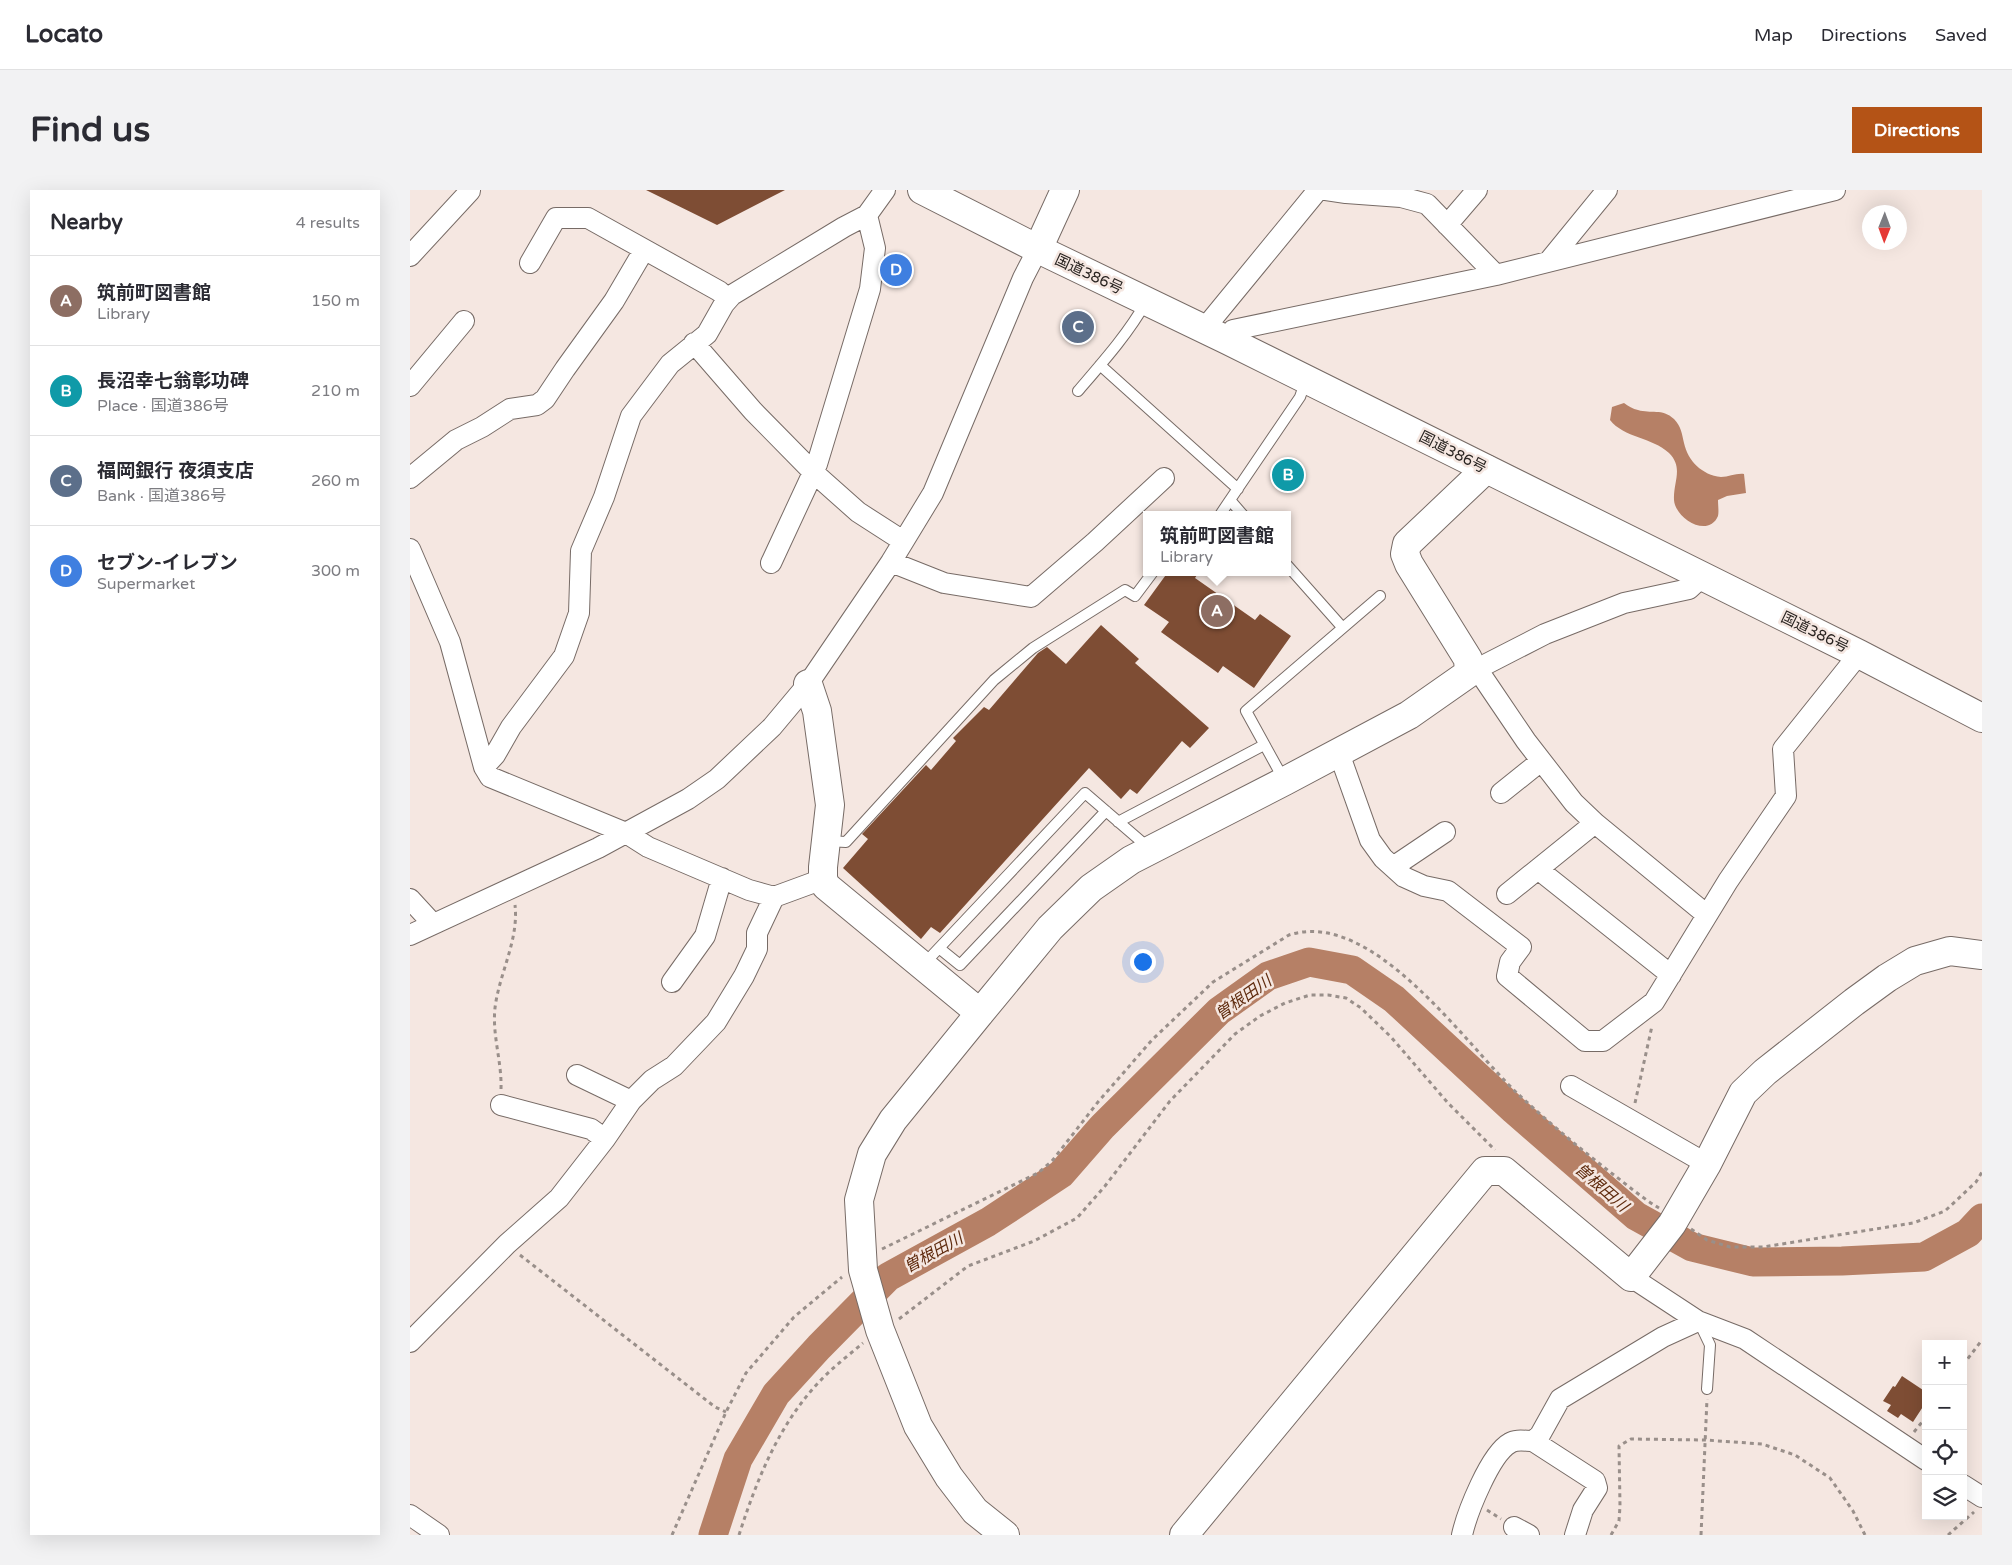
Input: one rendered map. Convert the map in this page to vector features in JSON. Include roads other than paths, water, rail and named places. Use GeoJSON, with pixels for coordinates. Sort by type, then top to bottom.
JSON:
{"type":"FeatureCollection","features":[{"type":"Feature","properties":{"kind":"main road","name":"国道386号"},"geometry":{"type":"LineString","coordinates":[[922,190],[1859,654],[1982,718]]}},
{"type":"Feature","properties":{"kind":"main road"},"geometry":{"type":"LineString","coordinates":[[1038,249],[1066,190]]}},
{"type":"Feature","properties":{"kind":"main road"},"geometry":{"type":"LineString","coordinates":[[1005,1535],[976,1511],[944,1468],[918,1426],[881,1332],[862,1265],[859,1200],[872,1154],[893,1120],[1050,928],[1091,888],[1131,860],[1409,715],[1473,672],[1468,659],[1412,569],[1405,554],[1407,544],[1486,469]]}},
{"type":"Feature","properties":{"kind":"main road"},"geometry":{"type":"LineString","coordinates":[[808,684],[817,711],[830,805],[823,879],[826,886],[930,957],[980,1014]]}},
{"type":"Feature","properties":{"kind":"main road"},"geometry":{"type":"LineString","coordinates":[[1184,1535],[1485,1171],[1504,1171],[1637,1269],[1674,1221],[1707,1164],[1742,1093],[1765,1072],[1854,1002],[1887,978],[1915,961],[1950,951],[1982,955]]}},
{"type":"Feature","properties":{"kind":"street"},"geometry":{"type":"LineString","coordinates":[[484,767],[495,755],[512,727],[564,656],[579,613],[581,551],[604,497],[631,416],[670,364],[706,334],[728,299],[844,227],[867,215],[885,190]]}},
{"type":"Feature","properties":{"kind":"street"},"geometry":{"type":"LineString","coordinates":[[1215,335],[1318,190]]}},
{"type":"Feature","properties":{"kind":"street"},"geometry":{"type":"LineString","coordinates":[[1326,190],[1401,197],[1427,204],[1496,275]]}},
{"type":"Feature","properties":{"kind":"street"},"geometry":{"type":"LineString","coordinates":[[1447,225],[1476,190]]}},
{"type":"Feature","properties":{"kind":"street"},"geometry":{"type":"LineString","coordinates":[[1549,261],[1607,190]]}},
{"type":"Feature","properties":{"kind":"street"},"geometry":{"type":"LineString","coordinates":[[1215,335],[1496,275],[1782,196],[1835,190]]}},
{"type":"Feature","properties":{"kind":"street"},"geometry":{"type":"LineString","coordinates":[[410,256],[470,191]]}},
{"type":"Feature","properties":{"kind":"street"},"geometry":{"type":"LineString","coordinates":[[770,563],[813,472],[870,289],[875,248],[867,215]]}},
{"type":"Feature","properties":{"kind":"street"},"geometry":{"type":"LineString","coordinates":[[530,263],[556,218],[588,218],[719,291],[728,299]]}},
{"type":"Feature","properties":{"kind":"street"},"geometry":{"type":"LineString","coordinates":[[410,935],[598,848],[688,799],[717,779],[772,727],[808,684],[891,562],[933,493],[1023,278],[1038,249]]}},
{"type":"Feature","properties":{"kind":"street"},"geometry":{"type":"LineString","coordinates":[[410,478],[456,440],[482,427],[510,409],[537,405],[546,399],[614,301],[644,250]]}},
{"type":"Feature","properties":{"kind":"street"},"geometry":{"type":"LineString","coordinates":[[410,386],[464,321]]}},
{"type":"Feature","properties":{"kind":"street"},"geometry":{"type":"LineString","coordinates":[[694,343],[753,411],[813,472],[858,512],[903,540]]}},
{"type":"Feature","properties":{"kind":"street"},"geometry":{"type":"LineString","coordinates":[[891,562],[944,583],[1031,596],[1095,542],[1164,478]]}},
{"type":"Feature","properties":{"kind":"street"},"geometry":{"type":"LineString","coordinates":[[413,562],[450,642],[484,767],[490,777],[626,833],[648,847],[749,890],[774,897],[823,879]]}},
{"type":"Feature","properties":{"kind":"street"},"geometry":{"type":"LineString","coordinates":[[1702,577],[1689,589],[1624,603],[1545,634],[1473,672],[1484,679],[1541,761],[1574,803],[1707,914]]}},
{"type":"Feature","properties":{"kind":"street"},"geometry":{"type":"LineString","coordinates":[[1339,753],[1370,840],[1383,858],[1404,877],[1424,886],[1448,891],[1521,947],[1510,962],[1507,976],[1585,1041],[1602,1041],[1654,1002],[1707,914],[1786,796],[1782,749],[1859,654]]}},
{"type":"Feature","properties":{"kind":"street"},"geometry":{"type":"LineString","coordinates":[[1501,793],[1541,761]]}},
{"type":"Feature","properties":{"kind":"street"},"geometry":{"type":"LineString","coordinates":[[1508,894],[1596,823]]}},
{"type":"Feature","properties":{"kind":"street"},"geometry":{"type":"LineString","coordinates":[[1393,867],[1445,832]]}},
{"type":"Feature","properties":{"kind":"street"},"geometry":{"type":"LineString","coordinates":[[1539,870],[1671,975]]}},
{"type":"Feature","properties":{"kind":"street"},"geometry":{"type":"LineString","coordinates":[[672,982],[705,936],[722,878]]}},
{"type":"Feature","properties":{"kind":"street"},"geometry":{"type":"LineString","coordinates":[[410,1342],[507,1244],[559,1198],[605,1139],[631,1101],[652,1080],[674,1066],[716,1022],[744,976],[757,949],[757,932],[774,897]]}},
{"type":"Feature","properties":{"kind":"street"},"geometry":{"type":"LineString","coordinates":[[410,899],[434,924]]}},
{"type":"Feature","properties":{"kind":"street"},"geometry":{"type":"LineString","coordinates":[[577,1075],[631,1101]]}},
{"type":"Feature","properties":{"kind":"street"},"geometry":{"type":"LineString","coordinates":[[1570,1086],[1707,1164]]}},
{"type":"Feature","properties":{"kind":"street"},"geometry":{"type":"LineString","coordinates":[[501,1104],[591,1129],[605,1139]]}},
{"type":"Feature","properties":{"kind":"street"},"geometry":{"type":"LineString","coordinates":[[1637,1269],[1698,1321],[1745,1339],[1922,1457]]}},
{"type":"Feature","properties":{"kind":"street"},"geometry":{"type":"LineString","coordinates":[[1533,1441],[1540,1434],[1560,1400],[1663,1337],[1698,1321]]}},
{"type":"Feature","properties":{"kind":"street"},"geometry":{"type":"LineString","coordinates":[[1462,1535],[1472,1502],[1500,1451],[1510,1442],[1533,1441],[1595,1481],[1596,1488],[1584,1510],[1575,1535]]}},
{"type":"Feature","properties":{"kind":"street"},"geometry":{"type":"LineString","coordinates":[[1967,1490],[1979,1504]]}},
{"type":"Feature","properties":{"kind":"street"},"geometry":{"type":"LineString","coordinates":[[410,1515],[439,1535]]}},
{"type":"Feature","properties":{"kind":"lane"},"geometry":{"type":"LineString","coordinates":[[1078,391],[1140,313],[1147,301]]}},
{"type":"Feature","properties":{"kind":"lane"},"geometry":{"type":"LineString","coordinates":[[1100,365],[1238,489]]}},
{"type":"Feature","properties":{"kind":"lane"},"geometry":{"type":"LineString","coordinates":[[1223,511],[1300,397],[1306,380]]}},
{"type":"Feature","properties":{"kind":"lane"},"geometry":{"type":"LineString","coordinates":[[1230,500],[1240,511]]}},
{"type":"Feature","properties":{"kind":"lane"},"geometry":{"type":"LineString","coordinates":[[1291,569],[1342,627]]}},
{"type":"Feature","properties":{"kind":"lane"},"geometry":{"type":"LineString","coordinates":[[826,841],[846,842],[1001,675],[1033,648],[1125,590],[1135,596],[1150,576]]}},
{"type":"Feature","properties":{"kind":"lane"},"geometry":{"type":"LineString","coordinates":[[1285,781],[1246,711],[1380,596]]}},
{"type":"Feature","properties":{"kind":"lane"},"geometry":{"type":"LineString","coordinates":[[1118,822],[1264,745]]}},
{"type":"Feature","properties":{"kind":"lane"},"geometry":{"type":"LineString","coordinates":[[1106,811],[960,965],[930,957],[1085,793],[1106,811],[1150,850]]}},
{"type":"Feature","properties":{"kind":"lane"},"geometry":{"type":"LineString","coordinates":[[1698,1321],[1710,1344],[1708,1389]]}},
{"type":"Feature","properties":{"kind":"waterway","name":"曽根田川"},"geometry":{"type":"LineString","coordinates":[[713,1535],[738,1459],[776,1394],[888,1277],[988,1222],[1061,1174],[1102,1127],[1219,1011],[1268,976],[1309,962],[1352,970],[1394,999],[1514,1110],[1636,1216],[1692,1247],[1753,1262],[1842,1261],[1924,1257],[1968,1233],[1982,1218]]}},
{"type":"Feature","properties":{"kind":"place","name":"セブン-イレブン"},"geometry":{"type":"Point","coordinates":[896,270]}},
{"type":"Feature","properties":{"kind":"place","name":"福岡銀行 夜須支店"},"geometry":{"type":"Point","coordinates":[1078,327]}},
{"type":"Feature","properties":{"kind":"place","name":"長沼幸七翁彰功碑"},"geometry":{"type":"Point","coordinates":[1288,475]}},
{"type":"Feature","properties":{"kind":"place","name":"筑前町図書館"},"geometry":{"type":"Point","coordinates":[1217,611]}}]}
